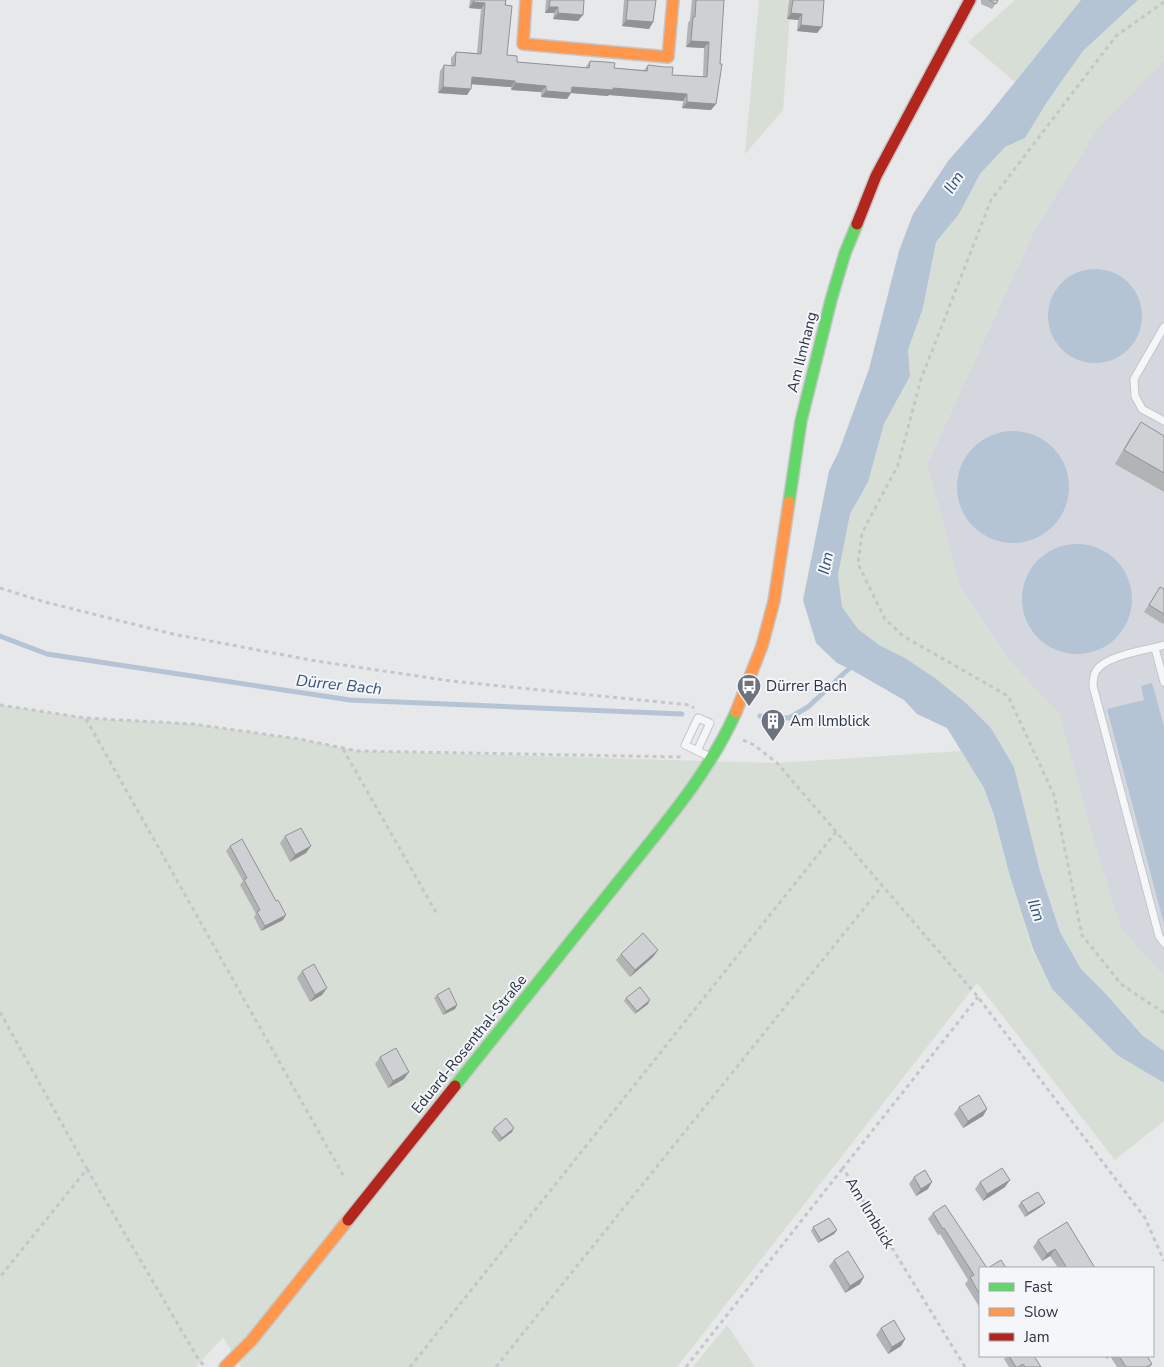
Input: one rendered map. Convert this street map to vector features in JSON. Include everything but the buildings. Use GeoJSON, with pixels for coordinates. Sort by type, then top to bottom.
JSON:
{"type":"FeatureCollection","features":[{"type":"Feature","properties":{"kind":"street"},"geometry":{"type":"LineString","coordinates":[[526,0],[523,44],[668,57],[673,0]]}},
{"type":"Feature","properties":{"kind":"street","name":"Am Ilmhang"},"geometry":{"type":"LineString","coordinates":[[727,732],[752,674],[774,601],[801,421],[831,300],[845,253],[876,176],[970,0]]}},
{"type":"Feature","properties":{"kind":"street","name":"Eduard-Rosenthal-Straße"},"geometry":{"type":"LineString","coordinates":[[225,1367],[251,1341],[666,822],[712,759],[727,732]]}},
{"type":"Feature","properties":{"kind":"lane"},"geometry":{"type":"LineString","coordinates":[[1164,327],[1134,379],[1135,396],[1142,409],[1164,421]]}},
{"type":"Feature","properties":{"kind":"lane"},"geometry":{"type":"LineString","coordinates":[[1164,645],[1116,657],[1097,669],[1093,677],[1093,686],[1159,936],[1164,943]]}},
{"type":"Feature","properties":{"kind":"lane"},"geometry":{"type":"LineString","coordinates":[[1155,648],[1164,682]]}},
{"type":"Feature","properties":{"kind":"lane"},"geometry":{"type":"LineString","coordinates":[[697,751],[710,723],[698,718],[685,745],[712,759]]}},
{"type":"Feature","properties":{"kind":"path"},"geometry":{"type":"LineString","coordinates":[[1164,2],[1116,36],[990,200],[921,379],[898,465],[862,533],[858,564],[885,619],[903,636],[1008,696],[1054,795],[1082,935],[1121,984],[1164,1013]]}},
{"type":"Feature","properties":{"kind":"path"},"geometry":{"type":"LineString","coordinates":[[0,588],[45,602],[173,634],[316,662],[451,681],[690,705],[697,710]]}},
{"type":"Feature","properties":{"kind":"path"},"geometry":{"type":"LineString","coordinates":[[0,705],[85,718],[193,724],[299,739],[358,751],[689,757]]}},
{"type":"Feature","properties":{"kind":"path"},"geometry":{"type":"LineString","coordinates":[[85,718],[344,1175]]}},
{"type":"Feature","properties":{"kind":"path"},"geometry":{"type":"LineString","coordinates":[[727,732],[754,745],[777,763],[978,997],[1145,1218],[1164,1261]]}},
{"type":"Feature","properties":{"kind":"path"},"geometry":{"type":"LineString","coordinates":[[343,748],[437,914]]}},
{"type":"Feature","properties":{"kind":"path"},"geometry":{"type":"LineString","coordinates":[[410,1367],[836,832]]}},
{"type":"Feature","properties":{"kind":"path"},"geometry":{"type":"LineString","coordinates":[[496,1367],[882,886]]}},
{"type":"Feature","properties":{"kind":"path","name":"Am Ilmblick"},"geometry":{"type":"LineString","coordinates":[[965,1367],[843,1168],[978,997]]}},
{"type":"Feature","properties":{"kind":"path"},"geometry":{"type":"LineString","coordinates":[[0,1012],[87,1168],[200,1362],[207,1367]]}},
{"type":"Feature","properties":{"kind":"path"},"geometry":{"type":"LineString","coordinates":[[0,1277],[87,1168]]}},
{"type":"Feature","properties":{"kind":"path"},"geometry":{"type":"LineString","coordinates":[[686,1367],[843,1168]]}},
{"type":"Feature","properties":{"kind":"shaded area"},"geometry":{"type":"Polygon","coordinates":[[[759,0],[791,0],[783,110],[745,154],[759,0]]]}},
{"type":"Feature","properties":{"kind":"shaded area"},"geometry":{"type":"Polygon","coordinates":[[[1015,0],[1081,0],[1015,82],[968,42],[1015,0]]]}},
{"type":"Feature","properties":{"kind":"shaded area"},"geometry":{"type":"Polygon","coordinates":[[[1138,0],[1164,0],[1164,60],[1098,127],[1034,231],[927,464],[960,587],[1010,662],[1059,714],[1099,860],[1122,930],[1164,977],[1164,1051],[1142,1035],[1081,969],[1060,932],[1040,871],[1014,767],[991,728],[966,703],[935,678],[905,658],[879,645],[858,629],[842,607],[838,575],[850,514],[868,482],[884,424],[910,376],[908,350],[923,308],[936,242],[959,214],[980,174],[1005,147],[1025,138],[1047,102],[1083,51],[1138,0]]]}},
{"type":"Feature","properties":{"kind":"shaded area"},"geometry":{"type":"Polygon","coordinates":[[[1164,60],[1164,977],[1122,930],[1099,860],[1059,714],[1010,662],[960,587],[927,464],[1034,231],[1098,127],[1164,60]]]}},
{"type":"Feature","properties":{"kind":"shaded area"},"geometry":{"type":"Polygon","coordinates":[[[0,705],[85,718],[193,724],[299,739],[358,751],[777,763],[961,751],[984,788],[994,815],[1032,949],[1052,989],[1117,1055],[1164,1083],[1164,1121],[1115,1160],[977,983],[677,1367],[241,1367],[223,1337],[196,1367],[0,1367],[0,705]]]}},
{"type":"Feature","properties":{"kind":"shaded area"},"geometry":{"type":"Polygon","coordinates":[[[727,1325],[755,1367],[693,1367],[727,1325]]]}},
{"type":"Feature","properties":{"kind":"water","name":"Ilm"},"geometry":{"type":"Polygon","coordinates":[[[1081,0],[1138,0],[1083,51],[1047,102],[1025,138],[1005,147],[980,174],[959,214],[936,242],[923,308],[908,350],[910,376],[884,424],[868,482],[850,514],[838,575],[842,607],[858,629],[879,645],[905,658],[935,678],[966,703],[991,728],[1014,767],[1040,871],[1060,932],[1081,969],[1142,1035],[1164,1051],[1164,1083],[1117,1055],[1052,989],[1033,949],[1009,873],[994,815],[984,788],[947,728],[917,714],[904,700],[837,663],[816,643],[803,600],[829,471],[839,451],[869,369],[899,251],[913,214],[948,161],[986,118],[1081,0]]]}},
{"type":"Feature","properties":{"kind":"water"},"geometry":{"type":"Polygon","coordinates":[[[1095,269],[1113,272],[1128,283],[1139,298],[1142,316],[1139,334],[1128,349],[1113,360],[1095,363],[1077,360],[1062,349],[1051,334],[1048,316],[1051,298],[1062,283],[1077,272],[1095,269]]]}},
{"type":"Feature","properties":{"kind":"water"},"geometry":{"type":"Polygon","coordinates":[[[1013,431],[1034,435],[1053,447],[1065,466],[1069,487],[1065,508],[1053,527],[1034,539],[1013,543],[992,539],[973,527],[961,508],[957,487],[961,466],[973,447],[992,435],[1013,431]]]}},
{"type":"Feature","properties":{"kind":"water"},"geometry":{"type":"Polygon","coordinates":[[[1077,544],[1098,548],[1116,560],[1128,578],[1132,599],[1128,620],[1116,638],[1098,650],[1077,654],[1056,650],[1038,638],[1026,620],[1022,599],[1026,578],[1038,560],[1056,548],[1077,544]]]}},
{"type":"Feature","properties":{"kind":"water"},"geometry":{"type":"Polygon","coordinates":[[[1152,683],[1164,726],[1164,924],[1107,709],[1144,700],[1141,686],[1152,683]]]}},
{"type":"Feature","properties":{"kind":"waterway","name":"Dürrer Bach"},"geometry":{"type":"LineString","coordinates":[[0,636],[47,654],[350,700],[682,714]]}},
{"type":"Feature","properties":{"kind":"waterway","name":"Dürrer Bach"},"geometry":{"type":"LineString","coordinates":[[760,716],[789,718],[808,707],[854,664]]}},
{"type":"Feature","properties":{"kind":"traffic: fast"},"geometry":{"type":"LineString","coordinates":[[789,502],[801,421],[831,300],[845,253],[857,224]]}},
{"type":"Feature","properties":{"kind":"traffic: fast"},"geometry":{"type":"LineString","coordinates":[[455,1086],[683,800],[712,758],[736,712]]}},
{"type":"Feature","properties":{"kind":"traffic: slow"},"geometry":{"type":"LineString","coordinates":[[526,0],[523,44],[668,57],[673,0]]}},
{"type":"Feature","properties":{"kind":"traffic: slow"},"geometry":{"type":"LineString","coordinates":[[736,712],[762,646],[774,601],[789,502]]}},
{"type":"Feature","properties":{"kind":"traffic: slow"},"geometry":{"type":"LineString","coordinates":[[225,1367],[251,1341],[348,1220]]}},
{"type":"Feature","properties":{"kind":"traffic: jam"},"geometry":{"type":"LineString","coordinates":[[857,224],[876,176],[970,0]]}},
{"type":"Feature","properties":{"kind":"traffic: jam"},"geometry":{"type":"LineString","coordinates":[[348,1220],[455,1086]]}},
{"type":"Feature","properties":{"kind":"place","name":"Dürrer Bach"},"geometry":{"type":"Point","coordinates":[749,707]}},
{"type":"Feature","properties":{"kind":"place","name":"Am Ilmblick"},"geometry":{"type":"Point","coordinates":[773,742]}}]}
